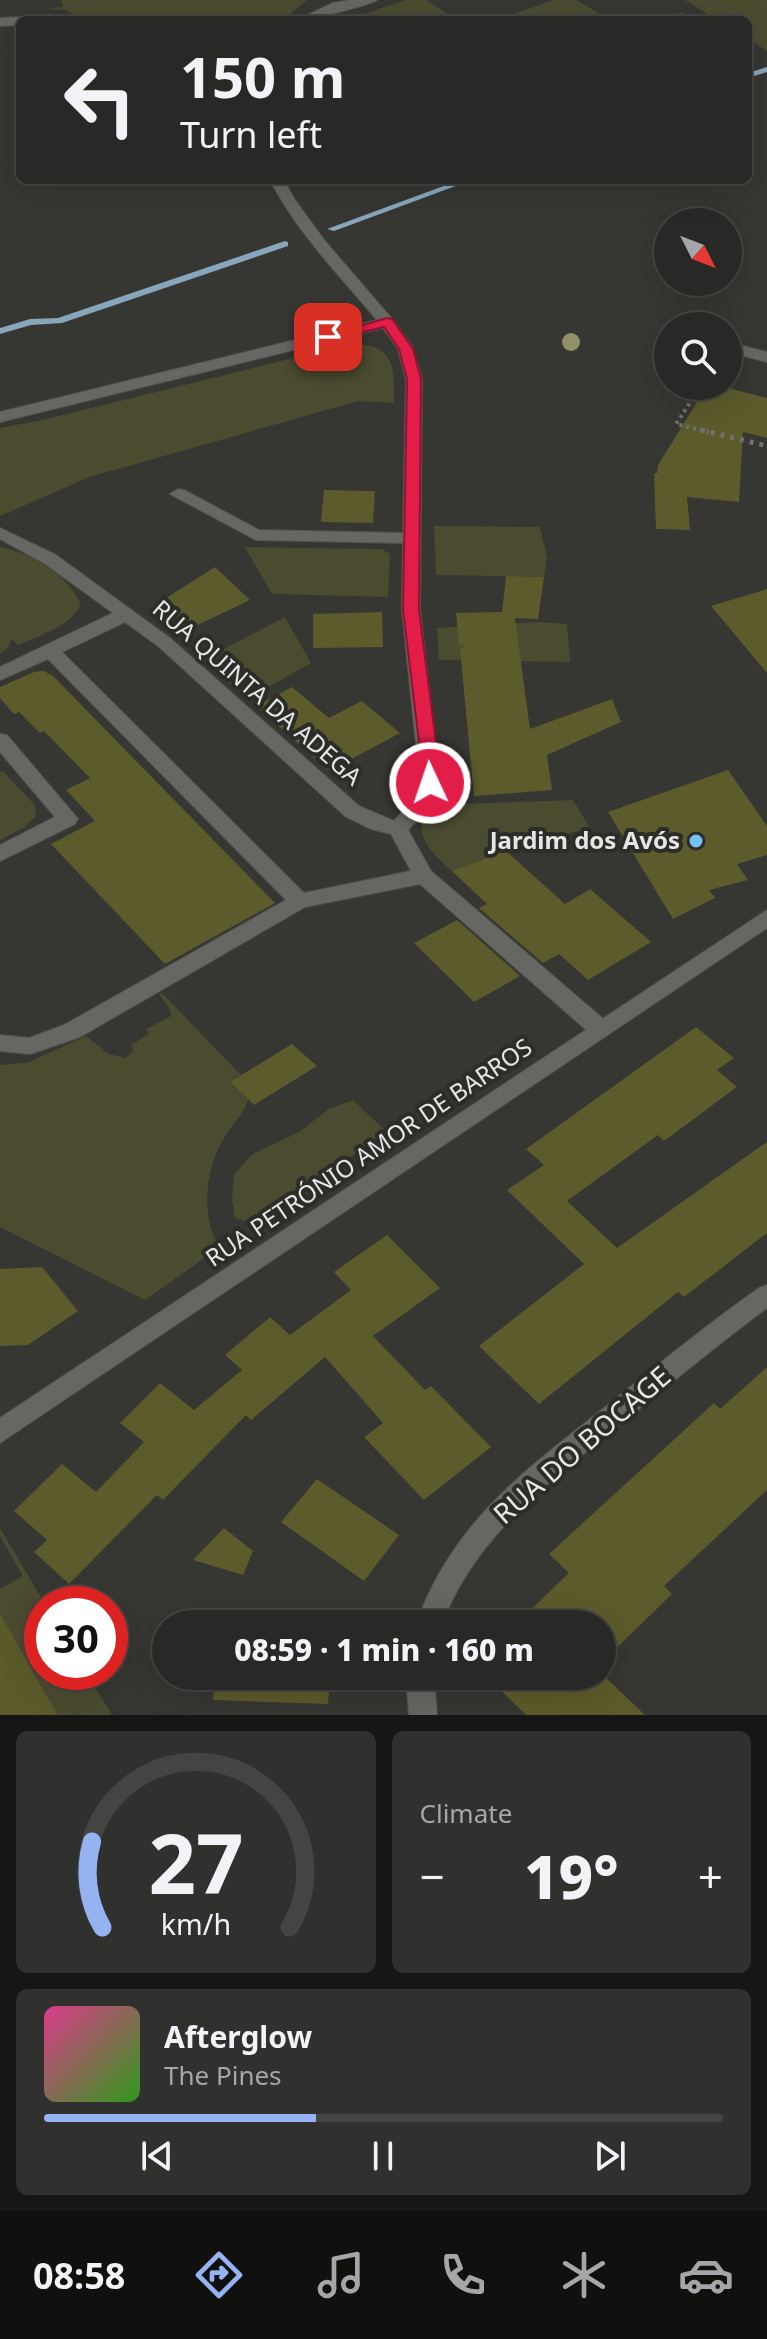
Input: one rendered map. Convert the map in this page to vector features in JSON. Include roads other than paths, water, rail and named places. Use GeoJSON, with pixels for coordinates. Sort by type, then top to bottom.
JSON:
{"type":"FeatureCollection","features":[{"type":"Feature","properties":{"kind":"street"},"geometry":{"type":"LineString","coordinates":[[311,16],[336,3],[371,0]]}},
{"type":"Feature","properties":{"kind":"street"},"geometry":{"type":"LineString","coordinates":[[280,184],[320,244],[387,322],[406,349],[414,379],[411,610],[430,783],[417,807],[398,829],[424,876],[600,1029]]}},
{"type":"Feature","properties":{"kind":"street"},"geometry":{"type":"LineString","coordinates":[[0,417],[387,322]]}},
{"type":"Feature","properties":{"kind":"street"},"geometry":{"type":"LineString","coordinates":[[742,351],[767,357]]}},
{"type":"Feature","properties":{"kind":"street"},"geometry":{"type":"LineString","coordinates":[[178,494],[256,535],[410,538]]}},
{"type":"Feature","properties":{"kind":"street","name":"RUA QUINTA DA ADEGA"},"geometry":{"type":"LineString","coordinates":[[0,533],[40,552],[164,642],[352,811],[378,824],[398,829]]}},
{"type":"Feature","properties":{"kind":"street","name":"RUA QUINTA DA ADEGA"},"geometry":{"type":"LineString","coordinates":[[0,674],[126,614]]}},
{"type":"Feature","properties":{"kind":"street"},"geometry":{"type":"LineString","coordinates":[[51,651],[300,901]]}},
{"type":"Feature","properties":{"kind":"street"},"geometry":{"type":"LineString","coordinates":[[0,740],[68,819],[0,854]]}},
{"type":"Feature","properties":{"kind":"street"},"geometry":{"type":"LineString","coordinates":[[0,1043],[30,1046],[72,1031],[300,901],[424,876]]}},
{"type":"Feature","properties":{"kind":"street","name":"RUA PETRÓNIO AMOR DE BARROS"},"geometry":{"type":"LineString","coordinates":[[0,1432],[767,918]]}},
{"type":"Feature","properties":{"kind":"street","name":"RUA DO BOCAGE"},"geometry":{"type":"LineString","coordinates":[[435,1610],[455,1567],[491,1522],[556,1462],[721,1327],[767,1295]]}},
{"type":"Feature","properties":{"kind":"street"},"geometry":{"type":"LineString","coordinates":[[421,1690],[423,1715]]}},
{"type":"Feature","properties":{"kind":"waterway"},"geometry":{"type":"LineString","coordinates":[[752,75],[767,69]]}},
{"type":"Feature","properties":{"kind":"waterway"},"geometry":{"type":"LineString","coordinates":[[331,229],[457,184]]}},
{"type":"Feature","properties":{"kind":"waterway"},"geometry":{"type":"LineString","coordinates":[[0,331],[30,322],[59,321],[285,244]]}},
{"type":"Feature","properties":{"kind":"place","name":"Jardim dos Avós"},"geometry":{"type":"Point","coordinates":[696,841]}}]}
